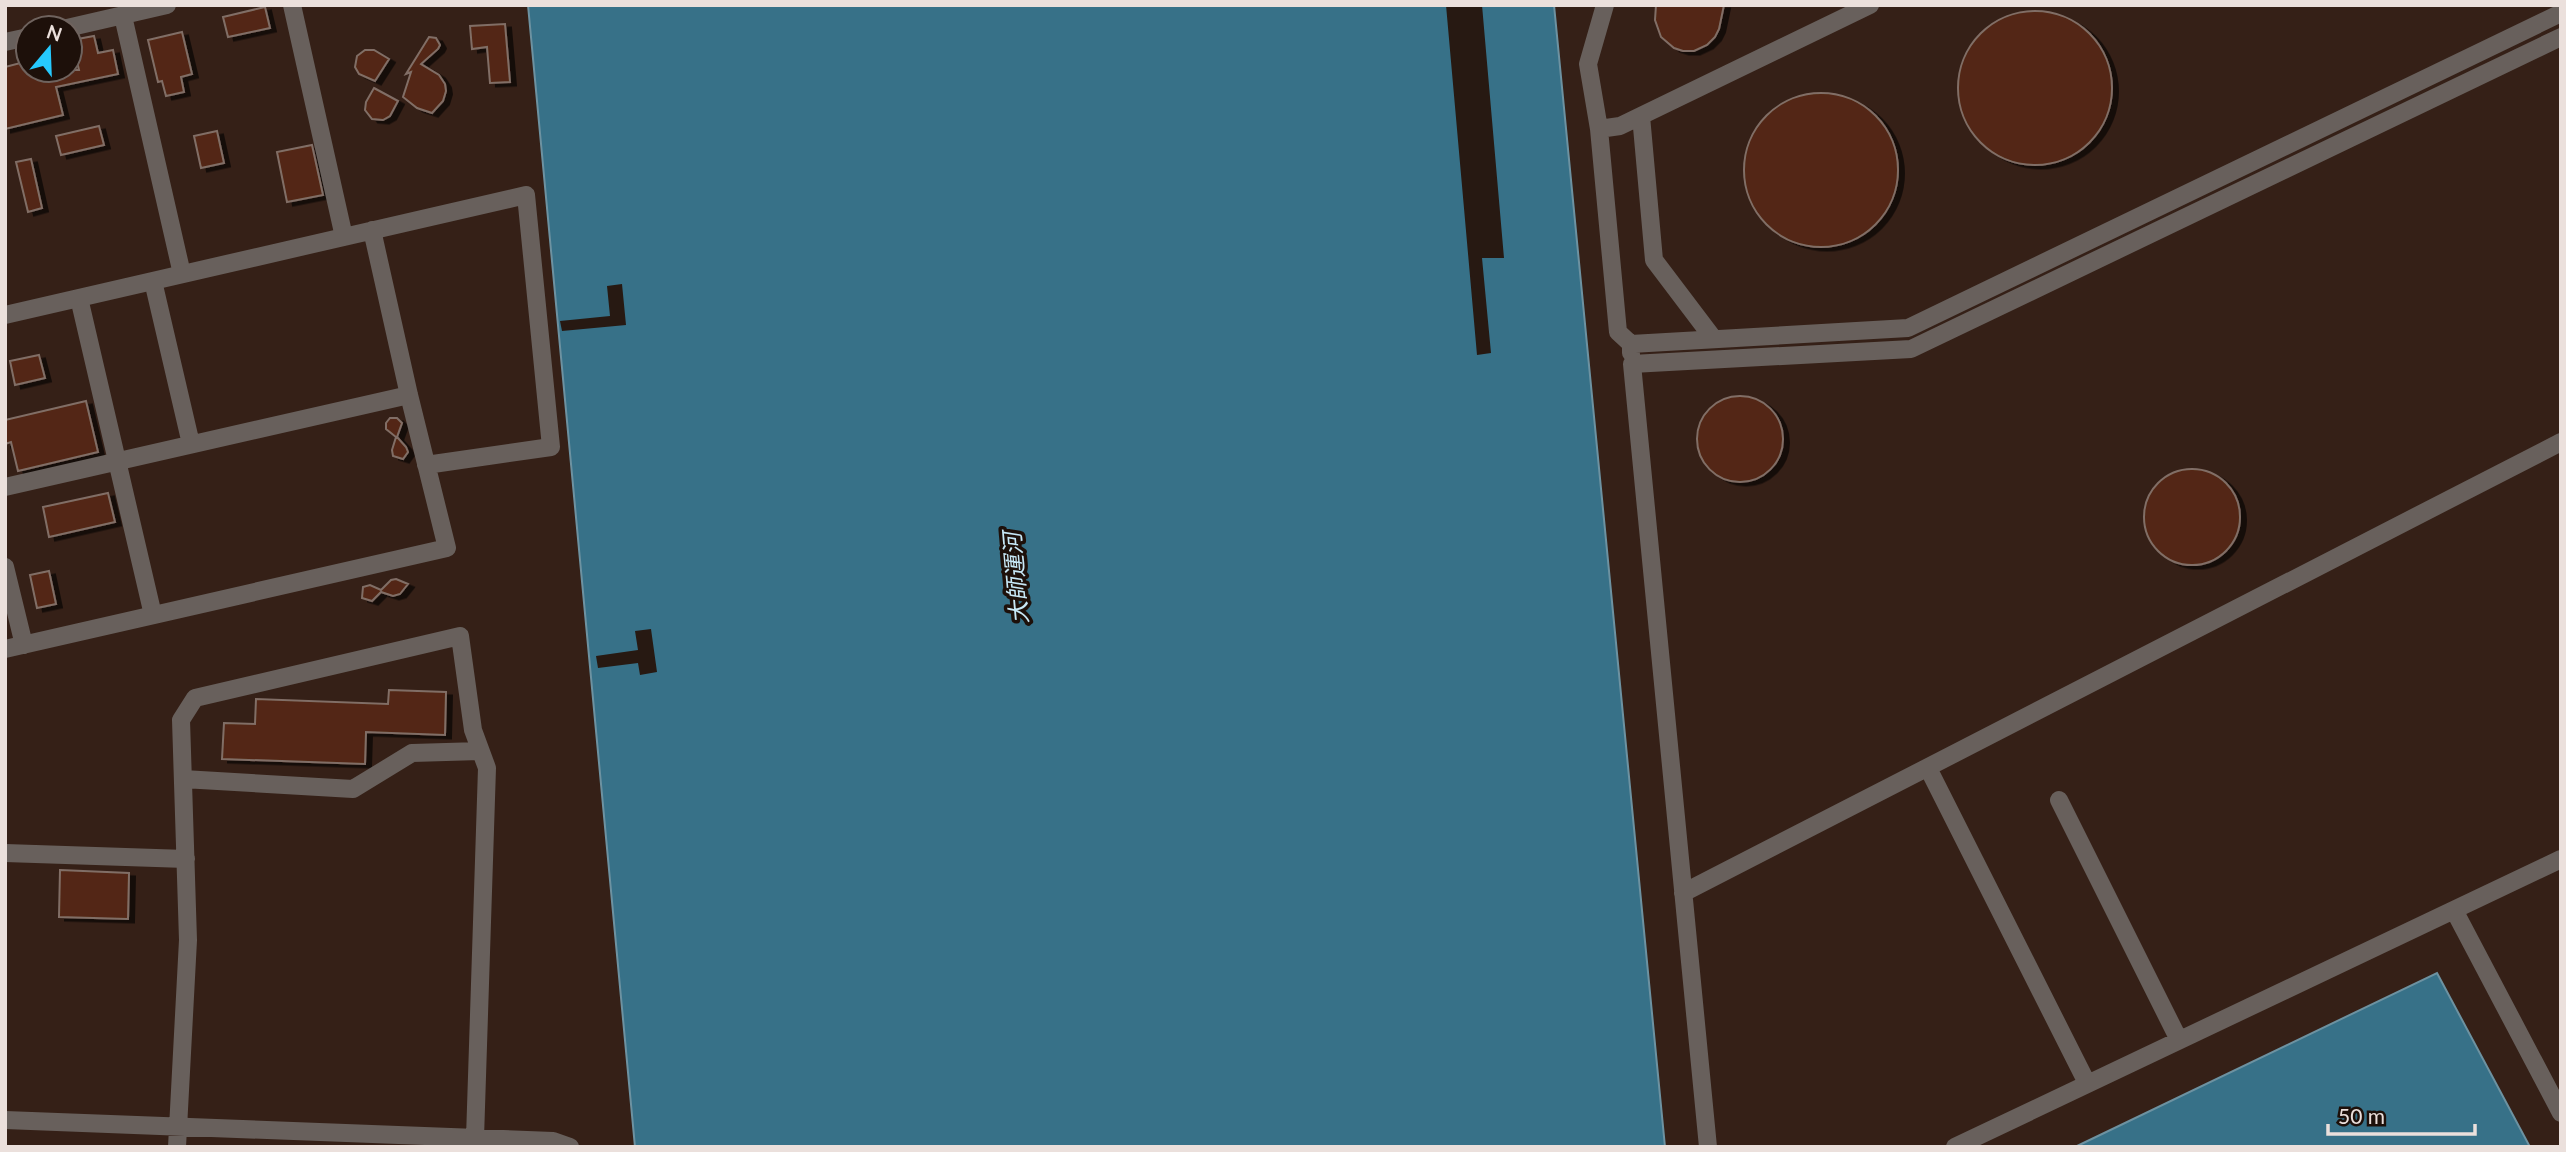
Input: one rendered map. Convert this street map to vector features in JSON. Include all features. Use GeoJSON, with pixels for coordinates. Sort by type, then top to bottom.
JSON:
{"type":"FeatureCollection","features":[{"type":"Feature","properties":{"kind":"lane"},"geometry":{"type":"LineString","coordinates":[[84,24],[167,5]]}},
{"type":"Feature","properties":{"kind":"lane"},"geometry":{"type":"LineString","coordinates":[[292,5],[344,237]]}},
{"type":"Feature","properties":{"kind":"lane"},"geometry":{"type":"LineString","coordinates":[[1605,5],[1588,64],[1599,129],[1619,332],[1631,344],[1708,1147]]}},
{"type":"Feature","properties":{"kind":"lane"},"geometry":{"type":"LineString","coordinates":[[1599,129],[1620,125],[1641,116],[1870,5]]}},
{"type":"Feature","properties":{"kind":"lane"},"geometry":{"type":"LineString","coordinates":[[1631,344],[1908,328],[2561,13]]}},
{"type":"Feature","properties":{"kind":"lane"},"geometry":{"type":"LineString","coordinates":[[123,16],[182,274]]}},
{"type":"Feature","properties":{"kind":"lane"},"geometry":{"type":"LineString","coordinates":[[1632,364],[1911,349],[2561,37]]}},
{"type":"Feature","properties":{"kind":"lane"},"geometry":{"type":"LineString","coordinates":[[1641,116],[1654,260],[1713,338]]}},
{"type":"Feature","properties":{"kind":"lane"},"geometry":{"type":"LineString","coordinates":[[5,315],[526,195],[551,447],[426,465]]}},
{"type":"Feature","properties":{"kind":"lane"},"geometry":{"type":"LineString","coordinates":[[5,649],[447,548],[372,230]]}},
{"type":"Feature","properties":{"kind":"lane"},"geometry":{"type":"LineString","coordinates":[[153,281],[191,444]]}},
{"type":"Feature","properties":{"kind":"lane"},"geometry":{"type":"LineString","coordinates":[[79,298],[153,615]]}},
{"type":"Feature","properties":{"kind":"lane"},"geometry":{"type":"LineString","coordinates":[[5,486],[409,395]]}},
{"type":"Feature","properties":{"kind":"lane"},"geometry":{"type":"LineString","coordinates":[[1684,893],[2561,442]]}},
{"type":"Feature","properties":{"kind":"lane"},"geometry":{"type":"LineString","coordinates":[[5,567],[24,645]]}},
{"type":"Feature","properties":{"kind":"lane"},"geometry":{"type":"LineString","coordinates":[[177,1147],[188,940],[181,720],[195,698],[460,636],[473,730],[486,768],[475,1138]]}},
{"type":"Feature","properties":{"kind":"lane"},"geometry":{"type":"LineString","coordinates":[[183,779],[353,789],[412,753],[481,751]]}},
{"type":"Feature","properties":{"kind":"lane"},"geometry":{"type":"LineString","coordinates":[[1928,768],[2087,1083]]}},
{"type":"Feature","properties":{"kind":"lane"},"geometry":{"type":"LineString","coordinates":[[2059,800],[2179,1040]]}},
{"type":"Feature","properties":{"kind":"lane"},"geometry":{"type":"LineString","coordinates":[[5,853],[186,859]]}},
{"type":"Feature","properties":{"kind":"lane"},"geometry":{"type":"LineString","coordinates":[[1955,1147],[2561,859]]}},
{"type":"Feature","properties":{"kind":"lane"},"geometry":{"type":"LineString","coordinates":[[2454,910],[2561,1113]]}},
{"type":"Feature","properties":{"kind":"lane"},"geometry":{"type":"LineString","coordinates":[[5,1121],[178,1127],[362,1140],[433,1142],[475,1138],[553,1141],[570,1147]]}},
{"type":"Feature","properties":{"kind":"shaded area"},"geometry":{"type":"Polygon","coordinates":[[[5,5],[528,5],[635,1147],[5,1147],[5,5]]]}},
{"type":"Feature","properties":{"kind":"shaded area"},"geometry":{"type":"Polygon","coordinates":[[[1554,5],[2561,5],[2561,1147],[2530,1147],[2437,973],[2075,1147],[1665,1147],[1554,5]]]}},
{"type":"Feature","properties":{"kind":"water","name":"大師運河"},"geometry":{"type":"Polygon","coordinates":[[[528,5],[1554,5],[1665,1147],[635,1147],[528,5]]]}},
{"type":"Feature","properties":{"kind":"water"},"geometry":{"type":"Polygon","coordinates":[[[2437,973],[2530,1147],[2075,1147],[2437,973]]]}},
{"type":"Feature","properties":{"kind":"pier"},"geometry":{"type":"Polygon","coordinates":[[[1446,5],[1482,5],[1504,258],[1482,258],[1491,353],[1477,355],[1446,5]]]}},
{"type":"Feature","properties":{"kind":"pier"},"geometry":{"type":"Polygon","coordinates":[[[622,284],[626,325],[562,331],[560,321],[610,316],[607,286],[622,284]]]}},
{"type":"Feature","properties":{"kind":"pier"},"geometry":{"type":"Polygon","coordinates":[[[651,629],[657,672],[640,675],[638,663],[598,668],[596,656],[638,650],[635,631],[651,629]]]}},
{"type":"Feature","properties":{"kind":"building"},"geometry":{"type":"Polygon","coordinates":[[[1656,5],[1724,5],[1715,37],[1707,45],[1694,51],[1683,51],[1674,48],[1661,37],[1655,20],[1656,5]]]}},
{"type":"Feature","properties":{"kind":"building"},"geometry":{"type":"Polygon","coordinates":[[[265,7],[270,28],[228,37],[223,17],[265,7]]]}},
{"type":"Feature","properties":{"kind":"building"},"geometry":{"type":"Polygon","coordinates":[[[2035,11],[2064,17],[2089,34],[2106,59],[2112,88],[2106,117],[2089,142],[2064,159],[2035,165],[2006,159],[1981,142],[1964,117],[1958,88],[1964,59],[1981,34],[2006,17],[2035,11]]]}},
{"type":"Feature","properties":{"kind":"building"},"geometry":{"type":"Polygon","coordinates":[[[505,24],[510,82],[490,83],[487,47],[472,49],[470,26],[505,24]]]}},
{"type":"Feature","properties":{"kind":"building"},"geometry":{"type":"Polygon","coordinates":[[[182,32],[192,74],[181,77],[184,92],[166,96],[162,81],[158,82],[148,40],[182,32]]]}},
{"type":"Feature","properties":{"kind":"building"},"geometry":{"type":"Polygon","coordinates":[[[94,36],[98,53],[113,50],[118,74],[84,81],[84,38],[94,36]]]}},
{"type":"Feature","properties":{"kind":"building"},"geometry":{"type":"Polygon","coordinates":[[[429,37],[436,38],[440,45],[421,64],[439,75],[446,91],[443,101],[432,113],[417,108],[403,97],[411,72],[406,74],[429,37]]]}},
{"type":"Feature","properties":{"kind":"building"},"geometry":{"type":"Polygon","coordinates":[[[365,50],[374,50],[389,59],[375,81],[359,74],[355,67],[357,56],[365,50]]]}},
{"type":"Feature","properties":{"kind":"building"},"geometry":{"type":"Polygon","coordinates":[[[14,65],[14,84],[70,84],[56,87],[63,115],[5,129],[5,67],[14,65]]]}},
{"type":"Feature","properties":{"kind":"building"},"geometry":{"type":"Polygon","coordinates":[[[374,88],[398,101],[390,116],[383,120],[372,119],[365,110],[366,102],[374,88]]]}},
{"type":"Feature","properties":{"kind":"building"},"geometry":{"type":"Polygon","coordinates":[[[1821,93],[1850,99],[1875,116],[1892,141],[1898,170],[1892,199],[1875,224],[1850,241],[1821,247],[1792,241],[1767,224],[1750,199],[1744,170],[1750,141],[1767,116],[1792,99],[1821,93]]]}},
{"type":"Feature","properties":{"kind":"building"},"geometry":{"type":"Polygon","coordinates":[[[99,126],[104,145],[61,155],[56,136],[99,126]]]}},
{"type":"Feature","properties":{"kind":"building"},"geometry":{"type":"Polygon","coordinates":[[[217,131],[224,163],[201,168],[194,136],[217,131]]]}},
{"type":"Feature","properties":{"kind":"building"},"geometry":{"type":"Polygon","coordinates":[[[312,145],[323,195],[287,202],[277,152],[312,145]]]}},
{"type":"Feature","properties":{"kind":"building"},"geometry":{"type":"Polygon","coordinates":[[[31,159],[42,208],[28,212],[16,162],[31,159]]]}},
{"type":"Feature","properties":{"kind":"building"},"geometry":{"type":"Polygon","coordinates":[[[39,355],[45,378],[15,385],[10,361],[39,355]]]}},
{"type":"Feature","properties":{"kind":"building"},"geometry":{"type":"Polygon","coordinates":[[[1740,396],[1764,403],[1776,415],[1783,439],[1776,463],[1764,475],[1740,482],[1716,475],[1704,463],[1697,439],[1704,415],[1716,403],[1740,396]]]}},
{"type":"Feature","properties":{"kind":"building"},"geometry":{"type":"Polygon","coordinates":[[[86,401],[98,452],[18,471],[11,442],[5,444],[5,420],[86,401]]]}},
{"type":"Feature","properties":{"kind":"building"},"geometry":{"type":"Polygon","coordinates":[[[390,418],[397,418],[402,423],[397,437],[408,452],[403,459],[393,456],[396,437],[386,429],[390,418]]]}},
{"type":"Feature","properties":{"kind":"building"},"geometry":{"type":"Polygon","coordinates":[[[2192,469],[2210,473],[2226,483],[2236,499],[2240,517],[2236,535],[2226,551],[2210,561],[2192,565],[2174,561],[2158,551],[2148,535],[2144,517],[2148,499],[2158,483],[2174,473],[2192,469]]]}},
{"type":"Feature","properties":{"kind":"building"},"geometry":{"type":"Polygon","coordinates":[[[108,493],[115,522],[49,537],[43,507],[108,493]]]}},
{"type":"Feature","properties":{"kind":"building"},"geometry":{"type":"Polygon","coordinates":[[[49,571],[56,604],[37,608],[30,575],[49,571]]]}},
{"type":"Feature","properties":{"kind":"building"},"geometry":{"type":"Polygon","coordinates":[[[396,579],[408,584],[400,594],[393,596],[381,592],[372,601],[362,598],[363,587],[370,585],[381,590],[391,580],[396,579]]]}},
{"type":"Feature","properties":{"kind":"building"},"geometry":{"type":"Polygon","coordinates":[[[389,690],[446,692],[445,735],[366,732],[365,764],[222,759],[224,723],[255,724],[256,699],[388,704],[389,690]]]}},
{"type":"Feature","properties":{"kind":"building"},"geometry":{"type":"Polygon","coordinates":[[[60,870],[129,873],[128,919],[59,917],[60,870]]]}}]}
